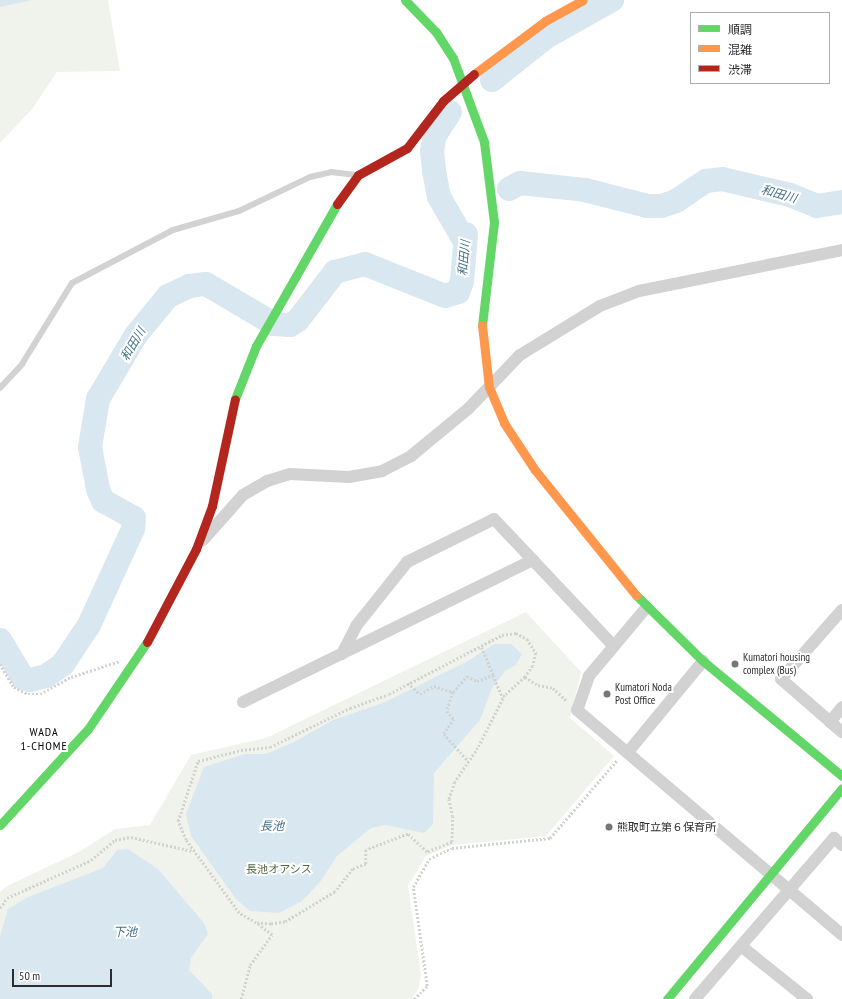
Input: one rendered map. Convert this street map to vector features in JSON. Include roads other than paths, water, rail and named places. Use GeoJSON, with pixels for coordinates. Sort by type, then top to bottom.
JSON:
{"type":"FeatureCollection","features":[{"type":"Feature","properties":{"kind":"street"},"geometry":{"type":"LineString","coordinates":[[405,0],[436,32],[463,82],[484,142],[491,184],[494,222],[482,304],[482,341],[489,387],[504,423],[535,470],[646,608],[703,661],[842,776]]}},
{"type":"Feature","properties":{"kind":"street"},"geometry":{"type":"LineString","coordinates":[[0,825],[88,729],[138,660],[196,549],[212,506],[237,389],[256,346],[338,201],[358,175],[390,160],[407,148],[442,101],[463,82],[545,21],[583,0]]}},
{"type":"Feature","properties":{"kind":"street"},"geometry":{"type":"LineString","coordinates":[[196,549],[243,495],[267,481],[290,474],[349,477],[382,471],[435,438],[520,356],[600,306],[639,291],[842,250]]}},
{"type":"Feature","properties":{"kind":"street"},"geometry":{"type":"LineString","coordinates":[[342,654],[356,626],[407,562],[494,519],[612,644]]}},
{"type":"Feature","properties":{"kind":"street"},"geometry":{"type":"LineString","coordinates":[[243,702],[533,560]]}},
{"type":"Feature","properties":{"kind":"street"},"geometry":{"type":"LineString","coordinates":[[646,608],[612,644],[589,676],[576,710],[790,889],[842,935]]}},
{"type":"Feature","properties":{"kind":"street"},"geometry":{"type":"LineString","coordinates":[[842,610],[781,678],[842,732]]}},
{"type":"Feature","properties":{"kind":"street"},"geometry":{"type":"LineString","coordinates":[[628,752],[703,661]]}},
{"type":"Feature","properties":{"kind":"street"},"geometry":{"type":"LineString","coordinates":[[830,722],[842,707]]}},
{"type":"Feature","properties":{"kind":"street"},"geometry":{"type":"LineString","coordinates":[[667,999],[842,788]]}},
{"type":"Feature","properties":{"kind":"street"},"geometry":{"type":"LineString","coordinates":[[696,999],[834,838],[842,845]]}},
{"type":"Feature","properties":{"kind":"street"},"geometry":{"type":"LineString","coordinates":[[741,946],[807,999]]}},
{"type":"Feature","properties":{"kind":"lane"},"geometry":{"type":"LineString","coordinates":[[0,388],[22,364],[72,283],[173,230],[239,211],[310,177],[331,172],[358,175]]}},
{"type":"Feature","properties":{"kind":"water"},"geometry":{"type":"Polygon","coordinates":[[[0,0],[32,0],[0,7],[0,0]]]}},
{"type":"Feature","properties":{"kind":"water","name":"長池"},"geometry":{"type":"Polygon","coordinates":[[[494,644],[511,644],[522,654],[516,665],[505,671],[492,688],[480,720],[434,773],[433,824],[424,833],[386,825],[371,828],[337,856],[320,882],[302,901],[279,913],[250,911],[236,899],[191,836],[186,814],[204,767],[245,754],[266,754],[294,742],[333,720],[383,703],[468,661],[494,644]]]}},
{"type":"Feature","properties":{"kind":"water","name":"下池"},"geometry":{"type":"Polygon","coordinates":[[[128,849],[158,869],[204,923],[208,934],[191,958],[189,970],[212,994],[212,999],[0,999],[0,936],[8,909],[28,897],[103,868],[117,850],[128,849]]]}},
{"type":"Feature","properties":{"kind":"waterway"},"geometry":{"type":"LineString","coordinates":[[492,80],[546,37],[612,0]]}},
{"type":"Feature","properties":{"kind":"waterway"},"geometry":{"type":"LineString","coordinates":[[450,112],[435,135],[432,151],[434,171],[439,197],[464,240]]}},
{"type":"Feature","properties":{"kind":"waterway","name":"和田川"},"geometry":{"type":"LineString","coordinates":[[509,189],[520,183],[585,190],[648,206],[661,206],[676,201],[706,181],[722,179],[790,195],[817,206],[842,202]]}},
{"type":"Feature","properties":{"kind":"waterway","name":"和田川"},"geometry":{"type":"LineString","coordinates":[[0,640],[23,678],[30,680],[46,676],[63,664],[89,625],[133,529],[134,518],[103,501],[98,489],[90,447],[98,399],[136,335],[168,296],[189,286],[206,284],[274,324],[290,325],[298,320],[335,272],[365,264],[445,296],[458,292],[462,281],[466,234]]}},
{"type":"Feature","properties":{"kind":"place","name":"Kumatori housing complex (Bus)"},"geometry":{"type":"Point","coordinates":[735,664]}},
{"type":"Feature","properties":{"kind":"place","name":"Kumatori Noda Post Office"},"geometry":{"type":"Point","coordinates":[607,694]}},
{"type":"Feature","properties":{"kind":"place","name":"熊取町立第６保育所"},"geometry":{"type":"Point","coordinates":[609,827]}},
{"type":"Feature","properties":{"kind":"district","name":"WADA 1-CHOME"},"geometry":{"type":"Point","coordinates":[44,739]}},
{"type":"Feature","properties":{"kind":"park label","name":"長池オアシス"},"geometry":{"type":"Point","coordinates":[279,869]}}]}
